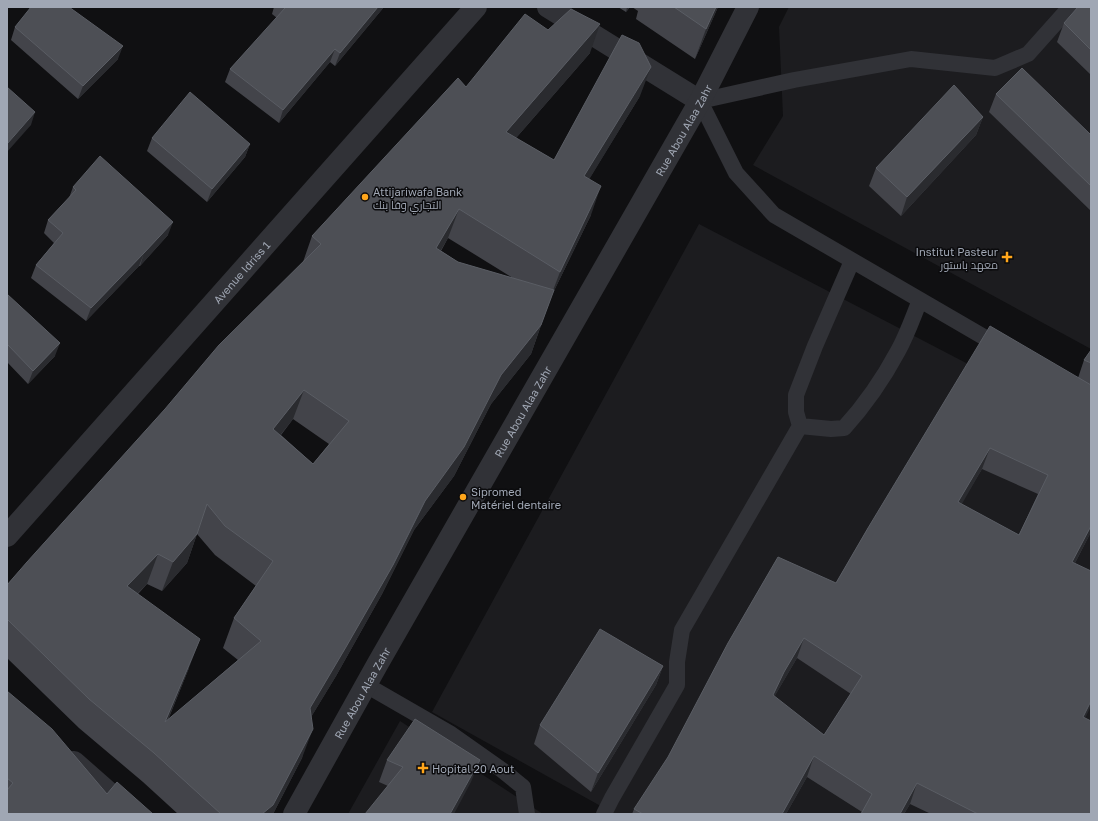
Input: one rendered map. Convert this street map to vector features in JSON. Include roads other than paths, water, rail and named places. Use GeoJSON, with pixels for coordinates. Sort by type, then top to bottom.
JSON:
{"type":"FeatureCollection","features":[{"type":"Feature","properties":{"kind":"street","name":"Avenue Idriss 1"},"geometry":{"type":"LineString","coordinates":[[7,536],[476,7]]}},
{"type":"Feature","properties":{"kind":"street"},"geometry":{"type":"LineString","coordinates":[[548,7],[700,101]]}},
{"type":"Feature","properties":{"kind":"street","name":"Rue Abou Alaa Zahr"},"geometry":{"type":"LineString","coordinates":[[294,814],[366,685],[700,101],[748,7]]}},
{"type":"Feature","properties":{"kind":"street"},"geometry":{"type":"LineString","coordinates":[[61,751],[133,814]]}},
{"type":"Feature","properties":{"kind":"lane"},"geometry":{"type":"LineString","coordinates":[[1016,356],[774,215],[736,173],[700,101],[794,80],[911,59],[994,68],[1028,54],[1070,7]]}},
{"type":"Feature","properties":{"kind":"lane"},"geometry":{"type":"LineString","coordinates":[[604,814],[676,685],[677,662],[682,630],[800,426],[796,412],[796,395],[815,346],[852,261]]}},
{"type":"Feature","properties":{"kind":"lane"},"geometry":{"type":"LineString","coordinates":[[800,426],[831,429],[844,428],[854,418],[878,386],[899,350],[920,300]]}},
{"type":"Feature","properties":{"kind":"lane"},"geometry":{"type":"LineString","coordinates":[[366,685],[451,734],[502,770],[523,787],[527,814]]}},
{"type":"Feature","properties":{"kind":"place","name":"Attijariwafa Bank التجاري وفا بنك"},"geometry":{"type":"Point","coordinates":[365,197]}},
{"type":"Feature","properties":{"kind":"place","name":"Institut Pasteur معهد باستور"},"geometry":{"type":"Point","coordinates":[1007,257]}},
{"type":"Feature","properties":{"kind":"place","name":"Sipromed Matériel dentaire"},"geometry":{"type":"Point","coordinates":[463,497]}},
{"type":"Feature","properties":{"kind":"place","name":"Hopital 20 Aout"},"geometry":{"type":"Point","coordinates":[423,768]}}]}
